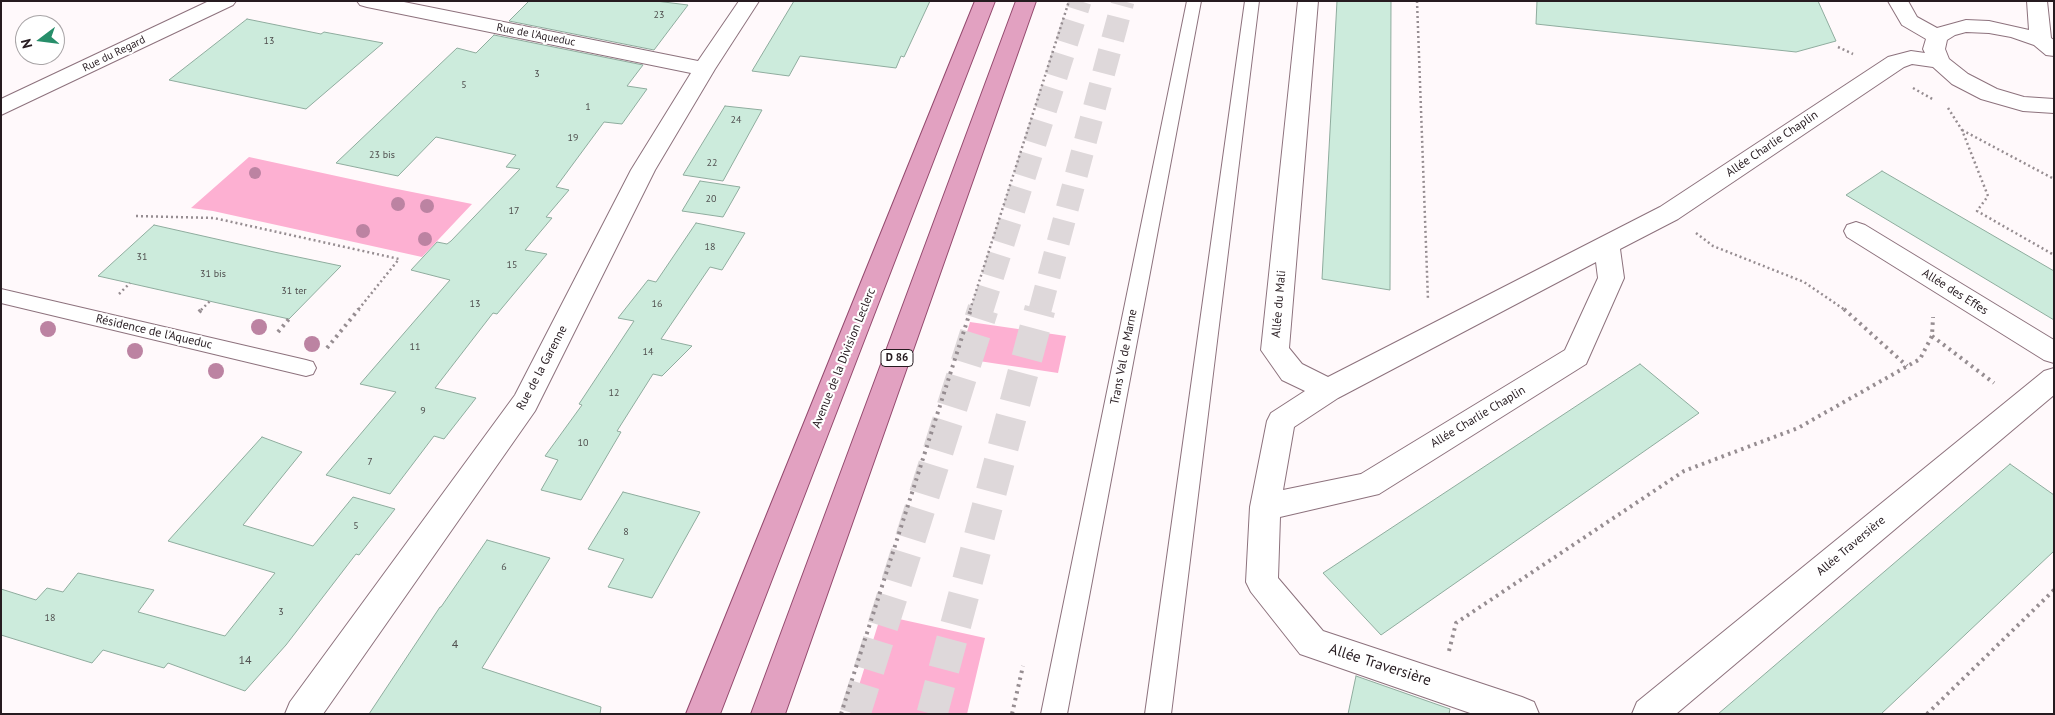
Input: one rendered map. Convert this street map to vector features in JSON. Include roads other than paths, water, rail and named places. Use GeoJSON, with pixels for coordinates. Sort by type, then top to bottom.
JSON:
{"type":"FeatureCollection","features":[{"type":"Feature","properties":{"kind":"main road","name":"Avenue de la Division Leclerc"},"geometry":{"type":"LineString","coordinates":[[705,705],[985,1]]}},
{"type":"Feature","properties":{"kind":"main road","name":"D 86"},"geometry":{"type":"LineString","coordinates":[[768,714],[1026,1]]}},
{"type":"Feature","properties":{"kind":"street","name":"Rue du Regard"},"geometry":{"type":"LineString","coordinates":[[1,108],[226,1]]}},
{"type":"Feature","properties":{"kind":"street","name":"Rue de l'Aqueduc"},"geometry":{"type":"LineString","coordinates":[[367,1],[704,69]]}},
{"type":"Feature","properties":{"kind":"street","name":"Rue de la Garenne"},"geometry":{"type":"LineString","coordinates":[[302,714],[525,403],[643,170],[704,69],[749,1]]}},
{"type":"Feature","properties":{"kind":"street","name":"Allée du Mali"},"geometry":{"type":"LineString","coordinates":[[1308,1],[1275,350],[1292,372],[1328,390]]}},
{"type":"Feature","properties":{"kind":"street"},"geometry":{"type":"LineString","coordinates":[[1898,1],[1909,21],[1937,37]]}},
{"type":"Feature","properties":{"kind":"street"},"geometry":{"type":"LineString","coordinates":[[2038,1],[2047,46]]}},
{"type":"Feature","properties":{"kind":"street"},"geometry":{"type":"LineString","coordinates":[[2047,46],[2016,32],[1974,26],[1948,30],[1937,37],[1934,49],[1940,62],[1960,79],[1989,94],[2022,104],[2054,106]]}},
{"type":"Feature","properties":{"kind":"street","name":"Allée Charlie Chaplin"},"geometry":{"type":"LineString","coordinates":[[1328,390],[1669,213],[1896,62],[1911,57],[1940,62]]}},
{"type":"Feature","properties":{"kind":"street","name":"Allée des Effes"},"geometry":{"type":"LineString","coordinates":[[1856,231],[2054,353]]}},
{"type":"Feature","properties":{"kind":"street","name":"Allée Charlie Chaplin"},"geometry":{"type":"LineString","coordinates":[[1265,507],[1368,485],[1576,357],[1611,278],[1607,246]]}},
{"type":"Feature","properties":{"kind":"street","name":"Allée Traversière"},"geometry":{"type":"LineString","coordinates":[[1649,714],[2054,379]]}},
{"type":"Feature","properties":{"kind":"street"},"geometry":{"type":"LineString","coordinates":[[1265,507],[1281,421],[1328,390]]}},
{"type":"Feature","properties":{"kind":"street","name":"Allée Traversière"},"geometry":{"type":"LineString","coordinates":[[1265,507],[1262,582],[1312,643],[1441,685],[1522,714]]}},
{"type":"Feature","properties":{"kind":"lane","name":"Trans Val de Marne"},"geometry":{"type":"LineString","coordinates":[[1054,714],[1194,1]]}},
{"type":"Feature","properties":{"kind":"lane"},"geometry":{"type":"LineString","coordinates":[[1158,714],[1252,1]]}},
{"type":"Feature","properties":{"kind":"lane","name":"Résidence de l'Aqueduc"},"geometry":{"type":"LineString","coordinates":[[1,296],[306,368]]}},
{"type":"Feature","properties":{"kind":"tunnel"},"geometry":{"type":"LineString","coordinates":[[982,310],[1080,1]]}},
{"type":"Feature","properties":{"kind":"tunnel"},"geometry":{"type":"LineString","coordinates":[[1040,310],[1123,1]]}},
{"type":"Feature","properties":{"kind":"tunnel"},"geometry":{"type":"LineString","coordinates":[[855,714],[983,309]]}},
{"type":"Feature","properties":{"kind":"tunnel"},"geometry":{"type":"LineString","coordinates":[[932,714],[1040,309]]}}]}
